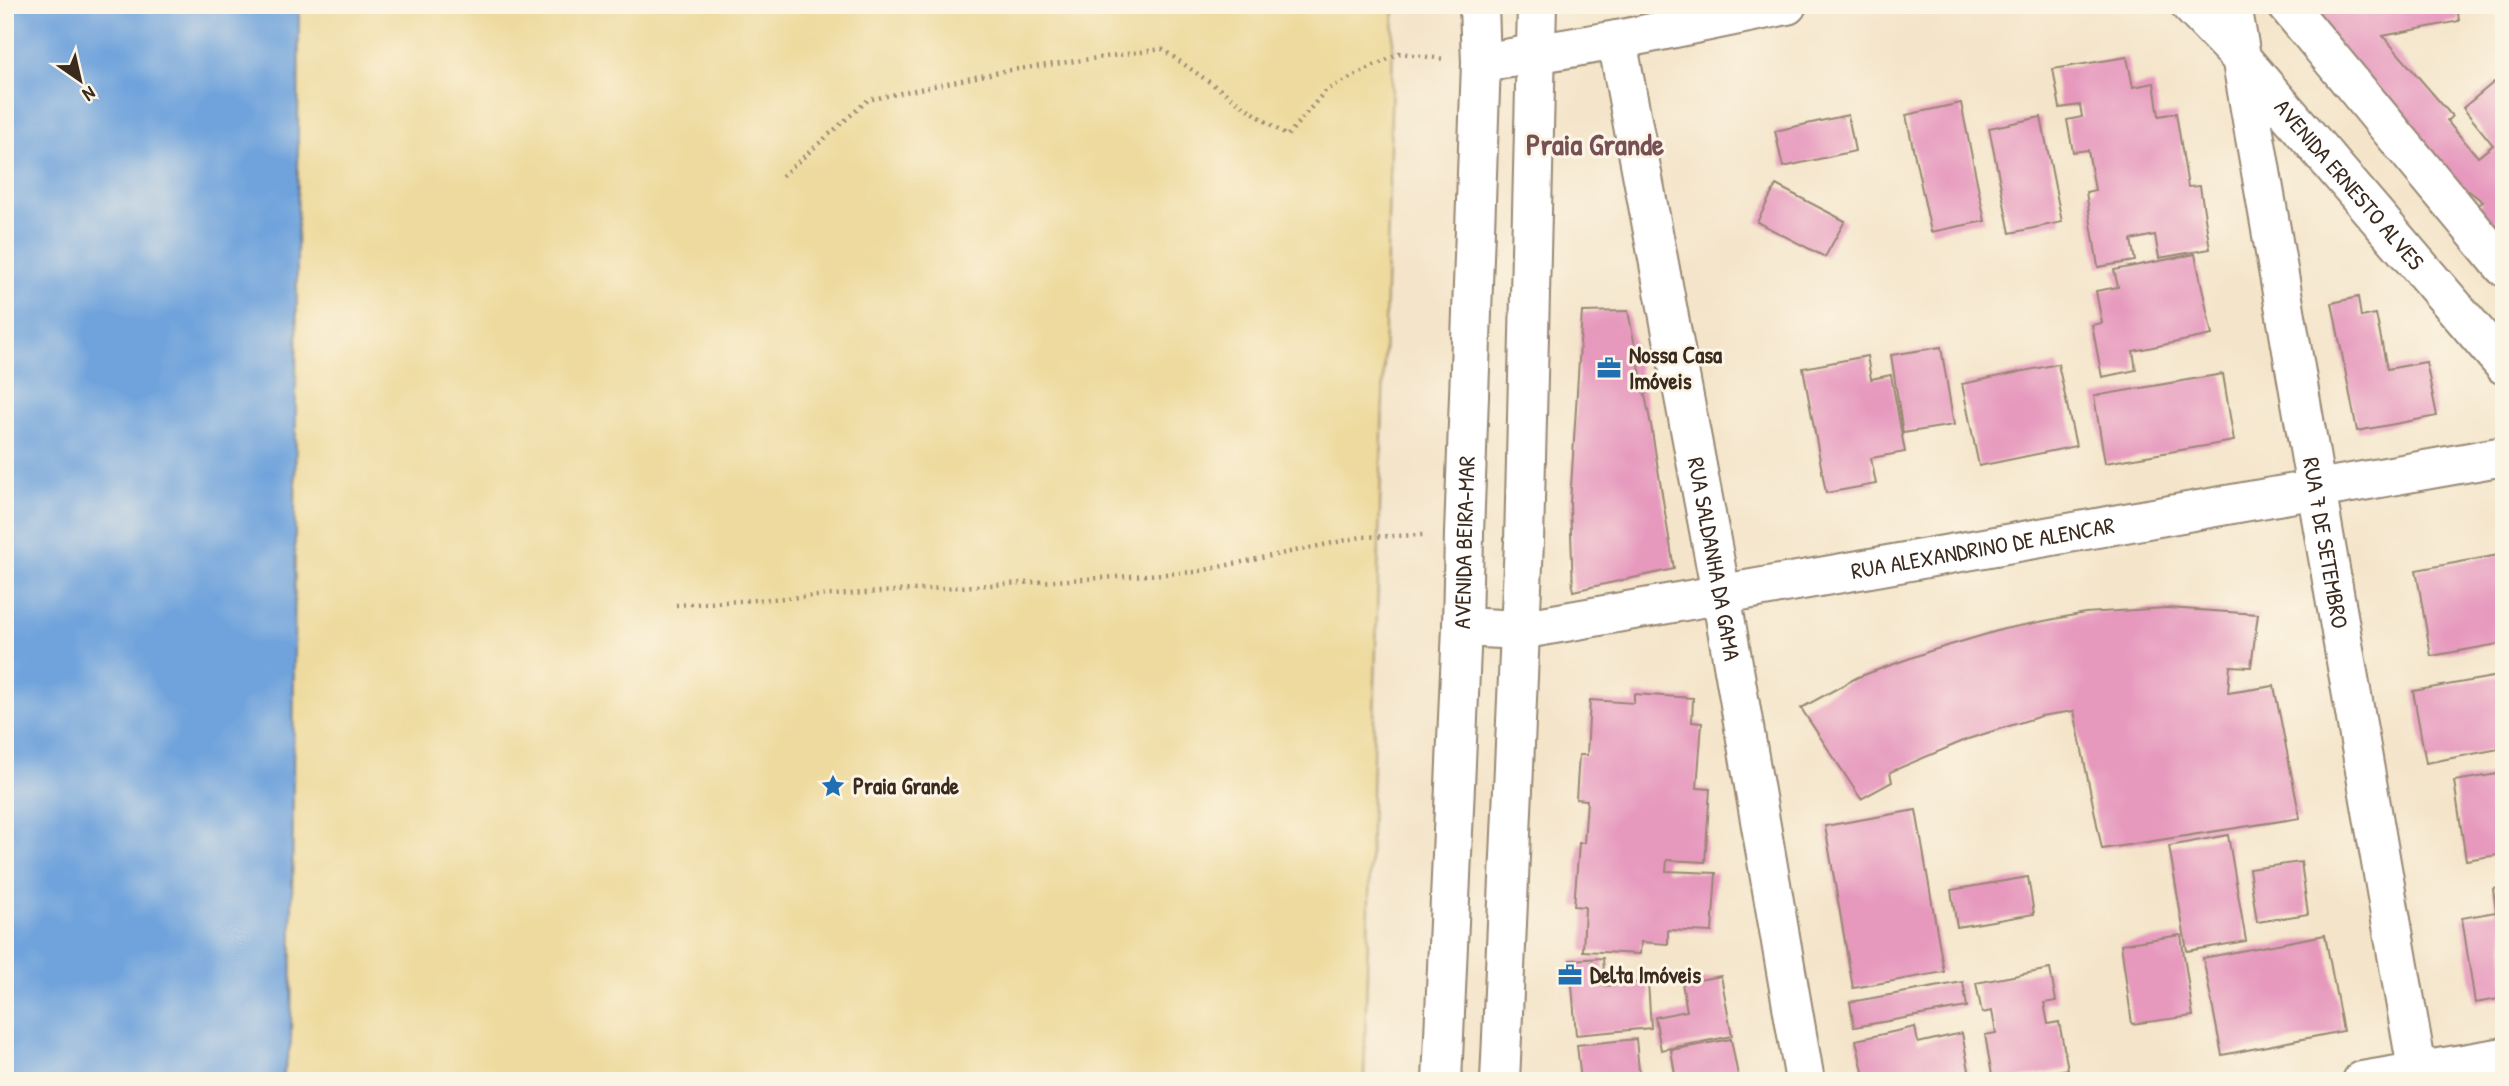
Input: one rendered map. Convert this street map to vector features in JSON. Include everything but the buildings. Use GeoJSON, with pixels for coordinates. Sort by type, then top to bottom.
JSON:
{"type":"FeatureCollection","features":[{"type":"Feature","properties":{"kind":"street","name":"AVENIDA BEIRA-MAR"},"geometry":{"type":"LineString","coordinates":[[1443,1081],[1481,63],[1479,5]]}},
{"type":"Feature","properties":{"kind":"street"},"geometry":{"type":"LineString","coordinates":[[1500,1081],[1520,630],[1533,231],[1537,5]]}},
{"type":"Feature","properties":{"kind":"street"},"geometry":{"type":"LineString","coordinates":[[1481,63],[1617,40],[1787,5]]}},
{"type":"Feature","properties":{"kind":"street","name":"AVENIDA ERNESTO ALVES"},"geometry":{"type":"LineString","coordinates":[[2190,5],[2241,58],[2504,365]]}},
{"type":"Feature","properties":{"kind":"street","name":"RUA 7 DE SETEMBRO"},"geometry":{"type":"LineString","coordinates":[[2232,5],[2418,1076]]}},
{"type":"Feature","properties":{"kind":"street"},"geometry":{"type":"LineString","coordinates":[[2287,5],[2504,267]]}},
{"type":"Feature","properties":{"kind":"street","name":"RUA SALDANHA DA GAMA"},"geometry":{"type":"LineString","coordinates":[[1617,40],[1721,594],[1805,1081]]}},
{"type":"Feature","properties":{"kind":"street","name":"RUA ALEXANDRINO DE ALENCAR"},"geometry":{"type":"LineString","coordinates":[[1462,626],[1520,630],[2504,456]]}},
{"type":"Feature","properties":{"kind":"street"},"geometry":{"type":"LineString","coordinates":[[2362,1081],[2418,1076],[2504,1057]]}},
{"type":"Feature","properties":{"kind":"path"},"geometry":{"type":"LineString","coordinates":[[782,176],[868,100],[1004,71],[1162,49],[1287,136],[1326,90],[1401,53],[1481,63]]}},
{"type":"Feature","properties":{"kind":"path"},"geometry":{"type":"LineString","coordinates":[[676,605],[1195,572],[1360,537],[1464,534]]}},
{"type":"Feature","properties":{"kind":"sand","name":"Praia Grande"},"geometry":{"type":"Polygon","coordinates":[[[299,5],[1394,5],[1364,1081],[282,1081],[291,1042],[299,5]]]}},
{"type":"Feature","properties":{"kind":"water"},"geometry":{"type":"Polygon","coordinates":[[[5,5],[299,5],[291,1042],[282,1081],[5,1081],[5,5]]]}},
{"type":"Feature","properties":{"kind":"place","name":"Nossa Casa Imóveis"},"geometry":{"type":"Point","coordinates":[1609,368]}},
{"type":"Feature","properties":{"kind":"place","name":"Praia Grande"},"geometry":{"type":"Point","coordinates":[833,786]}},
{"type":"Feature","properties":{"kind":"place","name":"Delta Imóveis"},"geometry":{"type":"Point","coordinates":[1570,975]}},
{"type":"Feature","properties":{"kind":"district","name":"Praia Grande"},"geometry":{"type":"Point","coordinates":[1595,145]}}]}
